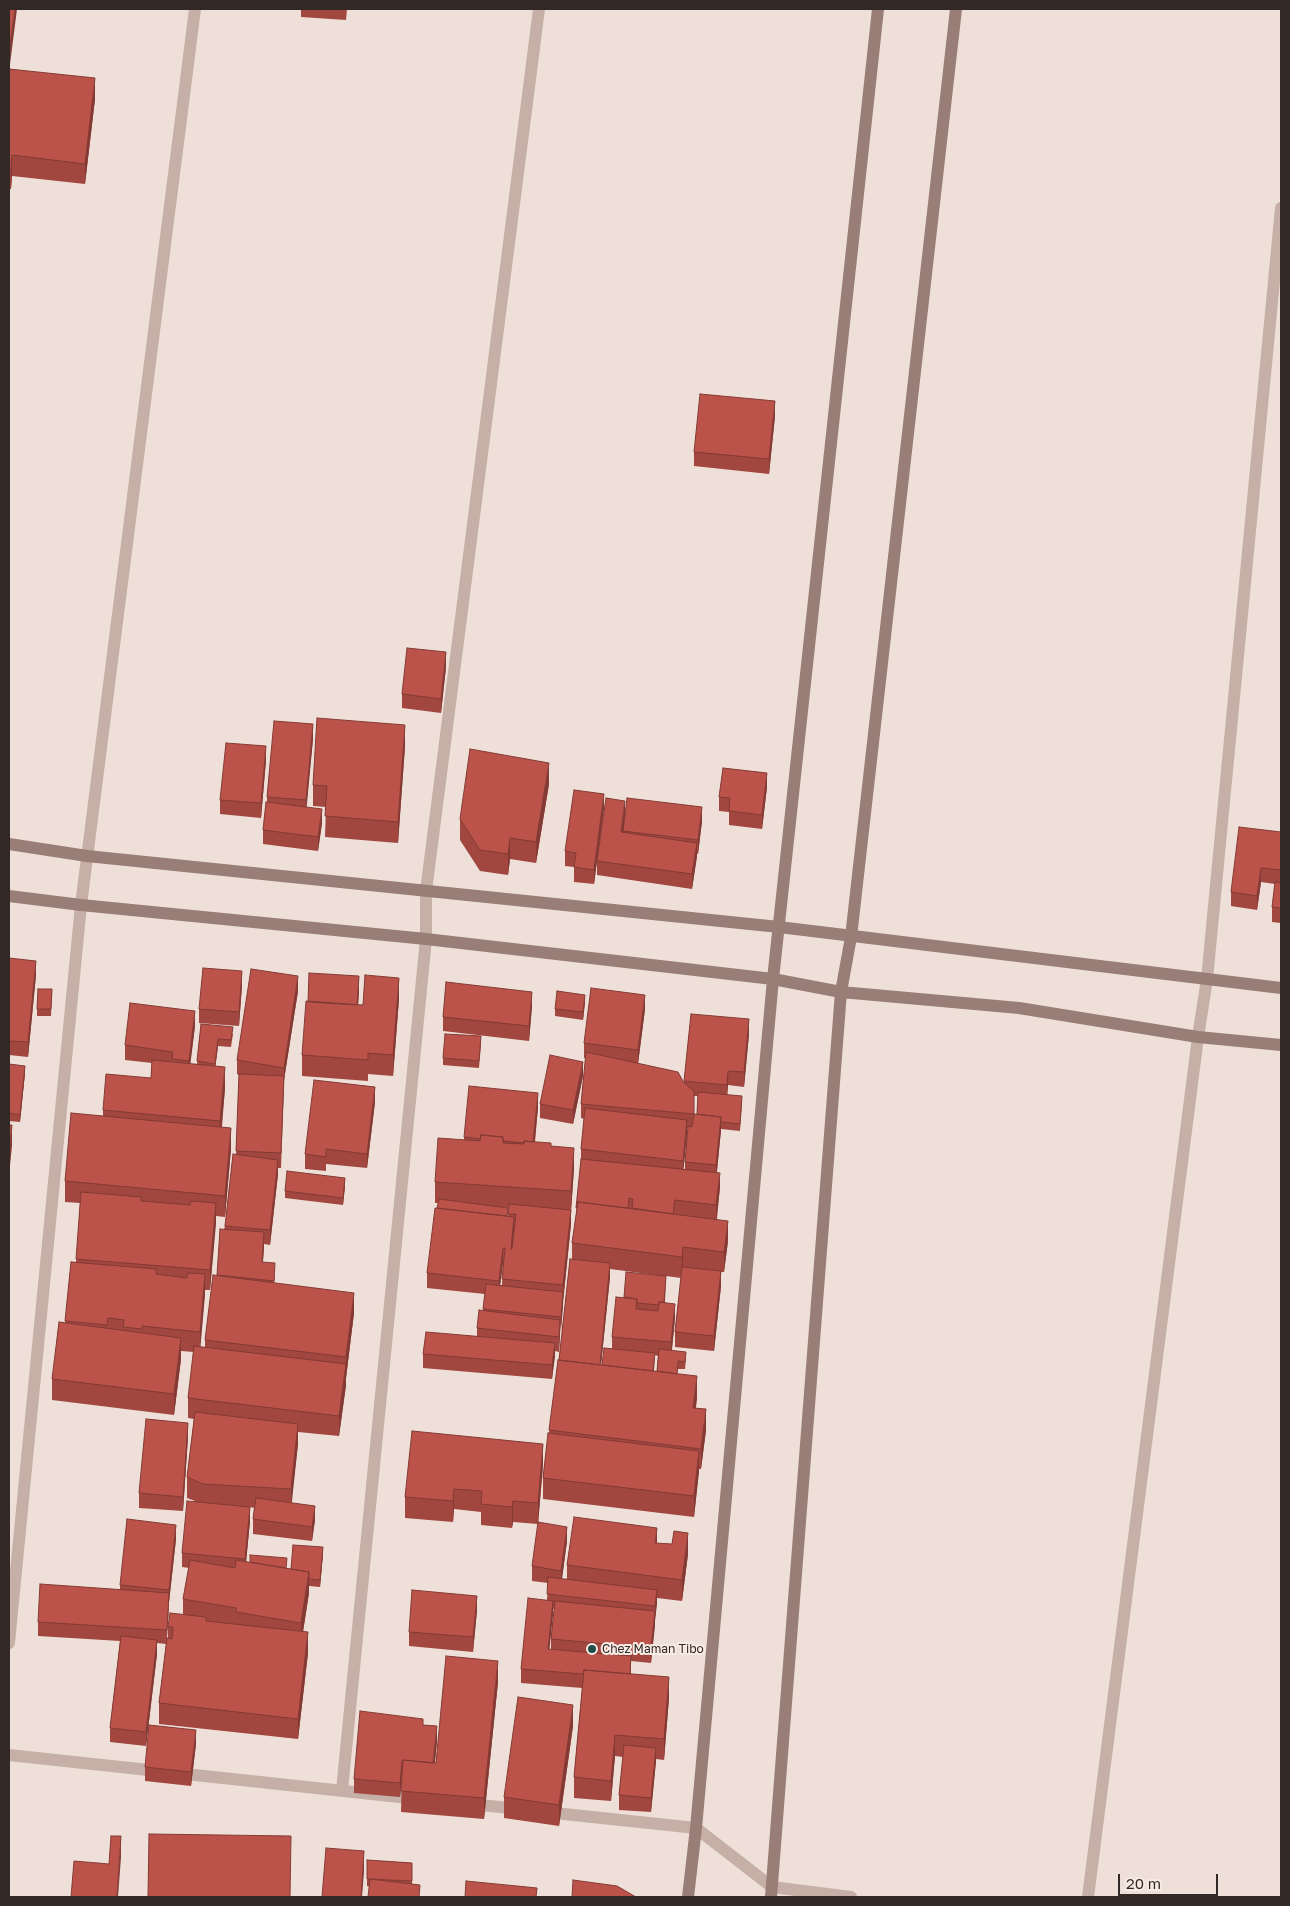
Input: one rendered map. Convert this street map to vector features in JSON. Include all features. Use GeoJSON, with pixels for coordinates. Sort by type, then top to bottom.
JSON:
{"type":"FeatureCollection","features":[{"type":"Feature","properties":{"kind":"street"},"geometry":{"type":"LineString","coordinates":[[9,1643],[81,905],[195,9]]}},
{"type":"Feature","properties":{"kind":"street"},"geometry":{"type":"LineString","coordinates":[[342,1790],[426,939],[426,891],[539,9]]}},
{"type":"Feature","properties":{"kind":"street"},"geometry":{"type":"LineString","coordinates":[[688,1897],[696,1828],[778,927],[878,9]]}},
{"type":"Feature","properties":{"kind":"street"},"geometry":{"type":"LineString","coordinates":[[771,1892],[842,992],[851,936],[956,9]]}},
{"type":"Feature","properties":{"kind":"street"},"geometry":{"type":"LineString","coordinates":[[1088,1897],[1207,979],[1281,208]]}},
{"type":"Feature","properties":{"kind":"street"},"geometry":{"type":"LineString","coordinates":[[9,844],[87,856],[778,927],[1281,988]]}},
{"type":"Feature","properties":{"kind":"street"},"geometry":{"type":"LineString","coordinates":[[9,896],[81,905],[426,939],[773,979],[842,992],[1019,1008],[1198,1037],[1281,1045]]}},
{"type":"Feature","properties":{"kind":"street"},"geometry":{"type":"LineString","coordinates":[[9,1755],[430,1800]]}},
{"type":"Feature","properties":{"kind":"street"},"geometry":{"type":"LineString","coordinates":[[460,1803],[696,1828],[771,1892],[851,1897]]}},
{"type":"Feature","properties":{"kind":"building"},"geometry":{"type":"Polygon","coordinates":[[[9,9],[15,9],[9,51],[9,9]]]}},
{"type":"Feature","properties":{"kind":"building"},"geometry":{"type":"Polygon","coordinates":[[[9,69],[95,78],[85,164],[12,155],[11,169],[9,168],[9,69]]]}},
{"type":"Feature","properties":{"kind":"building"},"geometry":{"type":"Polygon","coordinates":[[[700,394],[775,401],[769,459],[694,452],[700,394]]]}},
{"type":"Feature","properties":{"kind":"building"},"geometry":{"type":"Polygon","coordinates":[[[407,648],[446,652],[441,699],[402,694],[407,648]]]}},
{"type":"Feature","properties":{"kind":"building"},"geometry":{"type":"Polygon","coordinates":[[[317,718],[405,725],[398,822],[325,816],[327,786],[313,785],[317,718]]]}},
{"type":"Feature","properties":{"kind":"building"},"geometry":{"type":"Polygon","coordinates":[[[274,721],[313,724],[306,800],[267,797],[274,721]]]}},
{"type":"Feature","properties":{"kind":"building"},"geometry":{"type":"Polygon","coordinates":[[[226,743],[266,746],[261,803],[220,800],[226,743]]]}},
{"type":"Feature","properties":{"kind":"building"},"geometry":{"type":"Polygon","coordinates":[[[470,749],[549,763],[536,842],[510,838],[508,854],[480,850],[460,819],[470,749]]]}},
{"type":"Feature","properties":{"kind":"building"},"geometry":{"type":"Polygon","coordinates":[[[723,768],[767,773],[762,815],[729,811],[730,798],[719,797],[723,768]]]}},
{"type":"Feature","properties":{"kind":"building"},"geometry":{"type":"Polygon","coordinates":[[[574,790],[604,794],[594,870],[574,867],[576,853],[565,851],[574,790]]]}},
{"type":"Feature","properties":{"kind":"building"},"geometry":{"type":"Polygon","coordinates":[[[606,798],[625,801],[621,832],[697,843],[692,874],[597,861],[606,798]]]}},
{"type":"Feature","properties":{"kind":"building"},"geometry":{"type":"Polygon","coordinates":[[[627,798],[702,807],[698,840],[623,831],[627,798]]]}},
{"type":"Feature","properties":{"kind":"building"},"geometry":{"type":"Polygon","coordinates":[[[266,802],[322,809],[318,837],[263,830],[266,802]]]}},
{"type":"Feature","properties":{"kind":"building"},"geometry":{"type":"Polygon","coordinates":[[[1239,827],[1281,832],[1281,870],[1261,868],[1257,896],[1231,892],[1239,827]]]}},
{"type":"Feature","properties":{"kind":"building"},"geometry":{"type":"Polygon","coordinates":[[[1275,882],[1281,883],[1281,908],[1272,907],[1275,882]]]}},
{"type":"Feature","properties":{"kind":"building"},"geometry":{"type":"Polygon","coordinates":[[[9,958],[36,961],[28,1042],[9,1041],[9,958]]]}},
{"type":"Feature","properties":{"kind":"building"},"geometry":{"type":"Polygon","coordinates":[[[203,968],[242,971],[239,1012],[199,1009],[203,968]]]}},
{"type":"Feature","properties":{"kind":"building"},"geometry":{"type":"Polygon","coordinates":[[[251,969],[298,976],[284,1068],[237,1060],[251,969]]]}},
{"type":"Feature","properties":{"kind":"building"},"geometry":{"type":"Polygon","coordinates":[[[309,973],[359,976],[357,1005],[308,1002],[309,973]]]}},
{"type":"Feature","properties":{"kind":"building"},"geometry":{"type":"Polygon","coordinates":[[[365,975],[399,978],[393,1055],[368,1053],[368,1060],[302,1055],[306,1001],[363,1005],[365,975]]]}},
{"type":"Feature","properties":{"kind":"building"},"geometry":{"type":"Polygon","coordinates":[[[446,982],[532,992],[529,1026],[443,1017],[446,982]]]}},
{"type":"Feature","properties":{"kind":"building"},"geometry":{"type":"Polygon","coordinates":[[[591,988],[645,995],[638,1050],[584,1043],[591,988]]]}},
{"type":"Feature","properties":{"kind":"building"},"geometry":{"type":"Polygon","coordinates":[[[38,989],[52,989],[51,1009],[37,1009],[38,989]]]}},
{"type":"Feature","properties":{"kind":"building"},"geometry":{"type":"Polygon","coordinates":[[[557,991],[585,995],[583,1012],[555,1009],[557,991]]]}},
{"type":"Feature","properties":{"kind":"building"},"geometry":{"type":"Polygon","coordinates":[[[130,1003],[195,1011],[189,1061],[172,1059],[173,1052],[125,1045],[130,1003]]]}},
{"type":"Feature","properties":{"kind":"building"},"geometry":{"type":"Polygon","coordinates":[[[691,1014],[749,1019],[744,1072],[728,1071],[727,1085],[684,1081],[691,1014]]]}},
{"type":"Feature","properties":{"kind":"building"},"geometry":{"type":"Polygon","coordinates":[[[201,1024],[233,1027],[231,1040],[218,1039],[215,1064],[197,1061],[201,1024]]]}},
{"type":"Feature","properties":{"kind":"building"},"geometry":{"type":"Polygon","coordinates":[[[445,1034],[481,1036],[479,1061],[443,1058],[445,1034]]]}},
{"type":"Feature","properties":{"kind":"building"},"geometry":{"type":"Polygon","coordinates":[[[586,1052],[678,1072],[684,1083],[694,1091],[694,1114],[581,1104],[586,1052]]]}},
{"type":"Feature","properties":{"kind":"building"},"geometry":{"type":"Polygon","coordinates":[[[550,1055],[583,1062],[573,1110],[540,1104],[550,1055]]]}},
{"type":"Feature","properties":{"kind":"building"},"geometry":{"type":"Polygon","coordinates":[[[152,1060],[225,1067],[220,1121],[103,1110],[106,1074],[151,1078],[152,1060]]]}},
{"type":"Feature","properties":{"kind":"building"},"geometry":{"type":"Polygon","coordinates":[[[9,1064],[25,1066],[20,1115],[9,1113],[9,1064]]]}},
{"type":"Feature","properties":{"kind":"building"},"geometry":{"type":"Polygon","coordinates":[[[239,1074],[284,1076],[281,1153],[236,1151],[239,1074]]]}},
{"type":"Feature","properties":{"kind":"building"},"geometry":{"type":"Polygon","coordinates":[[[314,1080],[375,1087],[367,1154],[326,1149],[326,1157],[305,1154],[314,1080]]]}},
{"type":"Feature","properties":{"kind":"building"},"geometry":{"type":"Polygon","coordinates":[[[469,1086],[538,1093],[533,1142],[503,1141],[503,1137],[481,1135],[480,1139],[464,1137],[469,1086]]]}},
{"type":"Feature","properties":{"kind":"building"},"geometry":{"type":"Polygon","coordinates":[[[698,1092],[742,1096],[740,1124],[721,1122],[721,1117],[697,1114],[698,1092]]]}},
{"type":"Feature","properties":{"kind":"building"},"geometry":{"type":"Polygon","coordinates":[[[585,1108],[687,1120],[683,1161],[581,1149],[585,1108]]]}},
{"type":"Feature","properties":{"kind":"building"},"geometry":{"type":"Polygon","coordinates":[[[71,1113],[231,1128],[225,1196],[65,1181],[71,1113]]]}},
{"type":"Feature","properties":{"kind":"building"},"geometry":{"type":"Polygon","coordinates":[[[694,1114],[721,1117],[716,1165],[685,1162],[688,1126],[692,1127],[694,1114]]]}},
{"type":"Feature","properties":{"kind":"building"},"geometry":{"type":"Polygon","coordinates":[[[9,1125],[12,1125],[9,1154],[9,1125]]]}},
{"type":"Feature","properties":{"kind":"building"},"geometry":{"type":"Polygon","coordinates":[[[481,1135],[503,1137],[503,1143],[524,1144],[524,1141],[551,1143],[551,1146],[574,1148],[571,1191],[435,1182],[438,1138],[480,1141],[481,1135]]]}},
{"type":"Feature","properties":{"kind":"building"},"geometry":{"type":"Polygon","coordinates":[[[233,1154],[278,1160],[270,1230],[225,1226],[233,1154]]]}},
{"type":"Feature","properties":{"kind":"building"},"geometry":{"type":"Polygon","coordinates":[[[581,1159],[720,1173],[716,1205],[675,1200],[673,1214],[632,1208],[633,1199],[629,1198],[628,1208],[578,1202],[576,1208],[581,1159]]]}},
{"type":"Feature","properties":{"kind":"building"},"geometry":{"type":"Polygon","coordinates":[[[287,1171],[345,1178],[343,1198],[285,1191],[287,1171]]]}},
{"type":"Feature","properties":{"kind":"building"},"geometry":{"type":"Polygon","coordinates":[[[81,1192],[141,1197],[141,1201],[190,1205],[191,1201],[216,1203],[210,1270],[76,1259],[81,1192]]]}},
{"type":"Feature","properties":{"kind":"building"},"geometry":{"type":"Polygon","coordinates":[[[439,1199],[508,1208],[507,1216],[437,1208],[439,1199]]]}},
{"type":"Feature","properties":{"kind":"building"},"geometry":{"type":"Polygon","coordinates":[[[578,1202],[728,1221],[724,1252],[683,1247],[682,1257],[572,1243],[578,1202]]]}},
{"type":"Feature","properties":{"kind":"building"},"geometry":{"type":"Polygon","coordinates":[[[509,1204],[571,1210],[563,1285],[502,1279],[505,1248],[503,1248],[499,1281],[427,1273],[435,1208],[514,1217],[512,1249],[516,1214],[508,1214],[509,1204]]]}},
{"type":"Feature","properties":{"kind":"building"},"geometry":{"type":"Polygon","coordinates":[[[220,1229],[264,1232],[262,1262],[275,1263],[274,1281],[217,1275],[220,1229]]]}},
{"type":"Feature","properties":{"kind":"building"},"geometry":{"type":"Polygon","coordinates":[[[570,1259],[610,1263],[600,1365],[559,1360],[570,1259]]]}},
{"type":"Feature","properties":{"kind":"building"},"geometry":{"type":"Polygon","coordinates":[[[71,1262],[156,1269],[156,1274],[187,1278],[188,1273],[205,1274],[200,1332],[142,1326],[142,1329],[123,1327],[124,1320],[108,1318],[107,1325],[65,1321],[71,1262]]]}},
{"type":"Feature","properties":{"kind":"building"},"geometry":{"type":"Polygon","coordinates":[[[682,1267],[721,1271],[714,1336],[675,1332],[682,1267]]]}},
{"type":"Feature","properties":{"kind":"building"},"geometry":{"type":"Polygon","coordinates":[[[626,1272],[666,1276],[664,1302],[659,1302],[659,1305],[637,1303],[637,1299],[624,1297],[626,1272]]]}},
{"type":"Feature","properties":{"kind":"building"},"geometry":{"type":"Polygon","coordinates":[[[213,1275],[354,1293],[346,1357],[205,1340],[213,1275]]]}},
{"type":"Feature","properties":{"kind":"building"},"geometry":{"type":"Polygon","coordinates":[[[486,1284],[563,1292],[561,1317],[483,1309],[486,1284]]]}},
{"type":"Feature","properties":{"kind":"building"},"geometry":{"type":"Polygon","coordinates":[[[616,1297],[637,1299],[636,1309],[658,1311],[659,1302],[675,1304],[671,1342],[612,1337],[616,1297]]]}},
{"type":"Feature","properties":{"kind":"building"},"geometry":{"type":"Polygon","coordinates":[[[479,1310],[560,1320],[559,1337],[477,1328],[479,1310]]]}},
{"type":"Feature","properties":{"kind":"building"},"geometry":{"type":"Polygon","coordinates":[[[59,1322],[181,1338],[174,1394],[52,1379],[59,1322]]]}},
{"type":"Feature","properties":{"kind":"building"},"geometry":{"type":"Polygon","coordinates":[[[426,1332],[555,1343],[552,1365],[423,1354],[426,1332]]]}},
{"type":"Feature","properties":{"kind":"building"},"geometry":{"type":"Polygon","coordinates":[[[194,1346],[346,1364],[339,1416],[188,1398],[194,1346]]]}},
{"type":"Feature","properties":{"kind":"building"},"geometry":{"type":"Polygon","coordinates":[[[604,1348],[655,1353],[653,1371],[602,1365],[604,1348]]]}},
{"type":"Feature","properties":{"kind":"building"},"geometry":{"type":"Polygon","coordinates":[[[659,1349],[686,1352],[685,1362],[678,1361],[677,1374],[657,1371],[659,1349]]]}},
{"type":"Feature","properties":{"kind":"building"},"geometry":{"type":"Polygon","coordinates":[[[558,1360],[697,1376],[693,1408],[706,1409],[701,1449],[549,1430],[558,1360]]]}},
{"type":"Feature","properties":{"kind":"building"},"geometry":{"type":"Polygon","coordinates":[[[195,1412],[298,1424],[291,1489],[203,1484],[187,1477],[195,1412]]]}},
{"type":"Feature","properties":{"kind":"building"},"geometry":{"type":"Polygon","coordinates":[[[146,1419],[188,1423],[183,1497],[139,1493],[146,1419]]]}},
{"type":"Feature","properties":{"kind":"building"},"geometry":{"type":"Polygon","coordinates":[[[412,1431],[543,1444],[538,1503],[513,1501],[512,1507],[481,1504],[482,1491],[454,1489],[453,1501],[405,1497],[412,1431]]]}},
{"type":"Feature","properties":{"kind":"building"},"geometry":{"type":"Polygon","coordinates":[[[548,1433],[699,1451],[694,1496],[543,1478],[548,1433]]]}},
{"type":"Feature","properties":{"kind":"building"},"geometry":{"type":"Polygon","coordinates":[[[256,1498],[315,1506],[312,1527],[253,1519],[256,1498]]]}},
{"type":"Feature","properties":{"kind":"building"},"geometry":{"type":"Polygon","coordinates":[[[187,1501],[250,1507],[245,1559],[182,1553],[187,1501]]]}},
{"type":"Feature","properties":{"kind":"building"},"geometry":{"type":"Polygon","coordinates":[[[574,1517],[657,1528],[655,1543],[672,1544],[674,1531],[688,1533],[682,1580],[567,1565],[574,1517]]]}},
{"type":"Feature","properties":{"kind":"building"},"geometry":{"type":"Polygon","coordinates":[[[127,1519],[176,1525],[169,1590],[120,1585],[127,1519]]]}},
{"type":"Feature","properties":{"kind":"building"},"geometry":{"type":"Polygon","coordinates":[[[538,1522],[567,1527],[561,1571],[532,1566],[538,1522]]]}},
{"type":"Feature","properties":{"kind":"building"},"geometry":{"type":"Polygon","coordinates":[[[293,1545],[323,1547],[320,1580],[309,1579],[309,1572],[291,1569],[293,1545]]]}},
{"type":"Feature","properties":{"kind":"building"},"geometry":{"type":"Polygon","coordinates":[[[250,1555],[287,1558],[286,1568],[250,1562],[250,1555]]]}},
{"type":"Feature","properties":{"kind":"building"},"geometry":{"type":"Polygon","coordinates":[[[190,1560],[235,1568],[236,1560],[309,1572],[301,1623],[236,1612],[236,1608],[183,1599],[190,1560]]]}},
{"type":"Feature","properties":{"kind":"building"},"geometry":{"type":"Polygon","coordinates":[[[548,1577],[657,1590],[655,1606],[547,1594],[548,1577]]]}},
{"type":"Feature","properties":{"kind":"building"},"geometry":{"type":"Polygon","coordinates":[[[40,1584],[169,1593],[167,1630],[38,1622],[40,1584]]]}},
{"type":"Feature","properties":{"kind":"building"},"geometry":{"type":"Polygon","coordinates":[[[412,1590],[477,1596],[473,1637],[409,1632],[412,1590]]]}},
{"type":"Feature","properties":{"kind":"building"},"geometry":{"type":"Polygon","coordinates":[[[528,1598],[553,1601],[548,1649],[631,1656],[630,1674],[584,1670],[583,1674],[521,1669],[528,1598]]]}},
{"type":"Feature","properties":{"kind":"building"},"geometry":{"type":"Polygon","coordinates":[[[555,1601],[655,1611],[651,1648],[551,1639],[555,1601]]]}},
{"type":"Feature","properties":{"kind":"building"},"geometry":{"type":"Polygon","coordinates":[[[170,1613],[206,1617],[206,1621],[308,1632],[298,1719],[159,1703],[167,1638],[172,1639],[173,1627],[168,1627],[170,1613]]]}},
{"type":"Feature","properties":{"kind":"building"},"geometry":{"type":"Polygon","coordinates":[[[121,1636],[157,1640],[146,1732],[110,1728],[121,1636]]]}},
{"type":"Feature","properties":{"kind":"building"},"geometry":{"type":"Polygon","coordinates":[[[446,1656],[498,1661],[484,1798],[401,1791],[403,1760],[436,1763],[446,1656]]]}},
{"type":"Feature","properties":{"kind":"building"},"geometry":{"type":"Polygon","coordinates":[[[584,1670],[669,1677],[664,1739],[615,1735],[611,1781],[574,1777],[584,1670]]]}},
{"type":"Feature","properties":{"kind":"building"},"geometry":{"type":"Polygon","coordinates":[[[518,1697],[573,1705],[559,1805],[504,1797],[518,1697]]]}},
{"type":"Feature","properties":{"kind":"building"},"geometry":{"type":"Polygon","coordinates":[[[360,1711],[423,1719],[423,1725],[437,1726],[433,1763],[403,1760],[400,1783],[354,1779],[360,1711]]]}},
{"type":"Feature","properties":{"kind":"building"},"geometry":{"type":"Polygon","coordinates":[[[149,1725],[196,1730],[191,1772],[145,1767],[149,1725]]]}},
{"type":"Feature","properties":{"kind":"building"},"geometry":{"type":"Polygon","coordinates":[[[624,1745],[656,1748],[651,1798],[619,1795],[624,1745]]]}},
{"type":"Feature","properties":{"kind":"building"},"geometry":{"type":"Polygon","coordinates":[[[149,1834],[291,1836],[290,1897],[148,1897],[149,1834]]]}},
{"type":"Feature","properties":{"kind":"building"},"geometry":{"type":"Polygon","coordinates":[[[111,1836],[121,1836],[117,1897],[71,1897],[74,1861],[109,1864],[111,1836]]]}},
{"type":"Feature","properties":{"kind":"building"},"geometry":{"type":"Polygon","coordinates":[[[326,1848],[364,1851],[361,1897],[322,1897],[326,1848]]]}},
{"type":"Feature","properties":{"kind":"building"},"geometry":{"type":"Polygon","coordinates":[[[367,1860],[412,1863],[412,1881],[367,1879],[367,1860]]]}},
{"type":"Feature","properties":{"kind":"building"},"geometry":{"type":"Polygon","coordinates":[[[370,1879],[420,1885],[419,1897],[368,1897],[370,1879]]]}},
{"type":"Feature","properties":{"kind":"building"},"geometry":{"type":"Polygon","coordinates":[[[573,1880],[617,1886],[636,1897],[572,1897],[573,1880]]]}},
{"type":"Feature","properties":{"kind":"building"},"geometry":{"type":"Polygon","coordinates":[[[466,1881],[537,1888],[536,1897],[465,1897],[466,1881]]]}},
{"type":"Feature","properties":{"kind":"place","name":"Chez Maman Tibo"},"geometry":{"type":"Point","coordinates":[592,1649]}}]}
